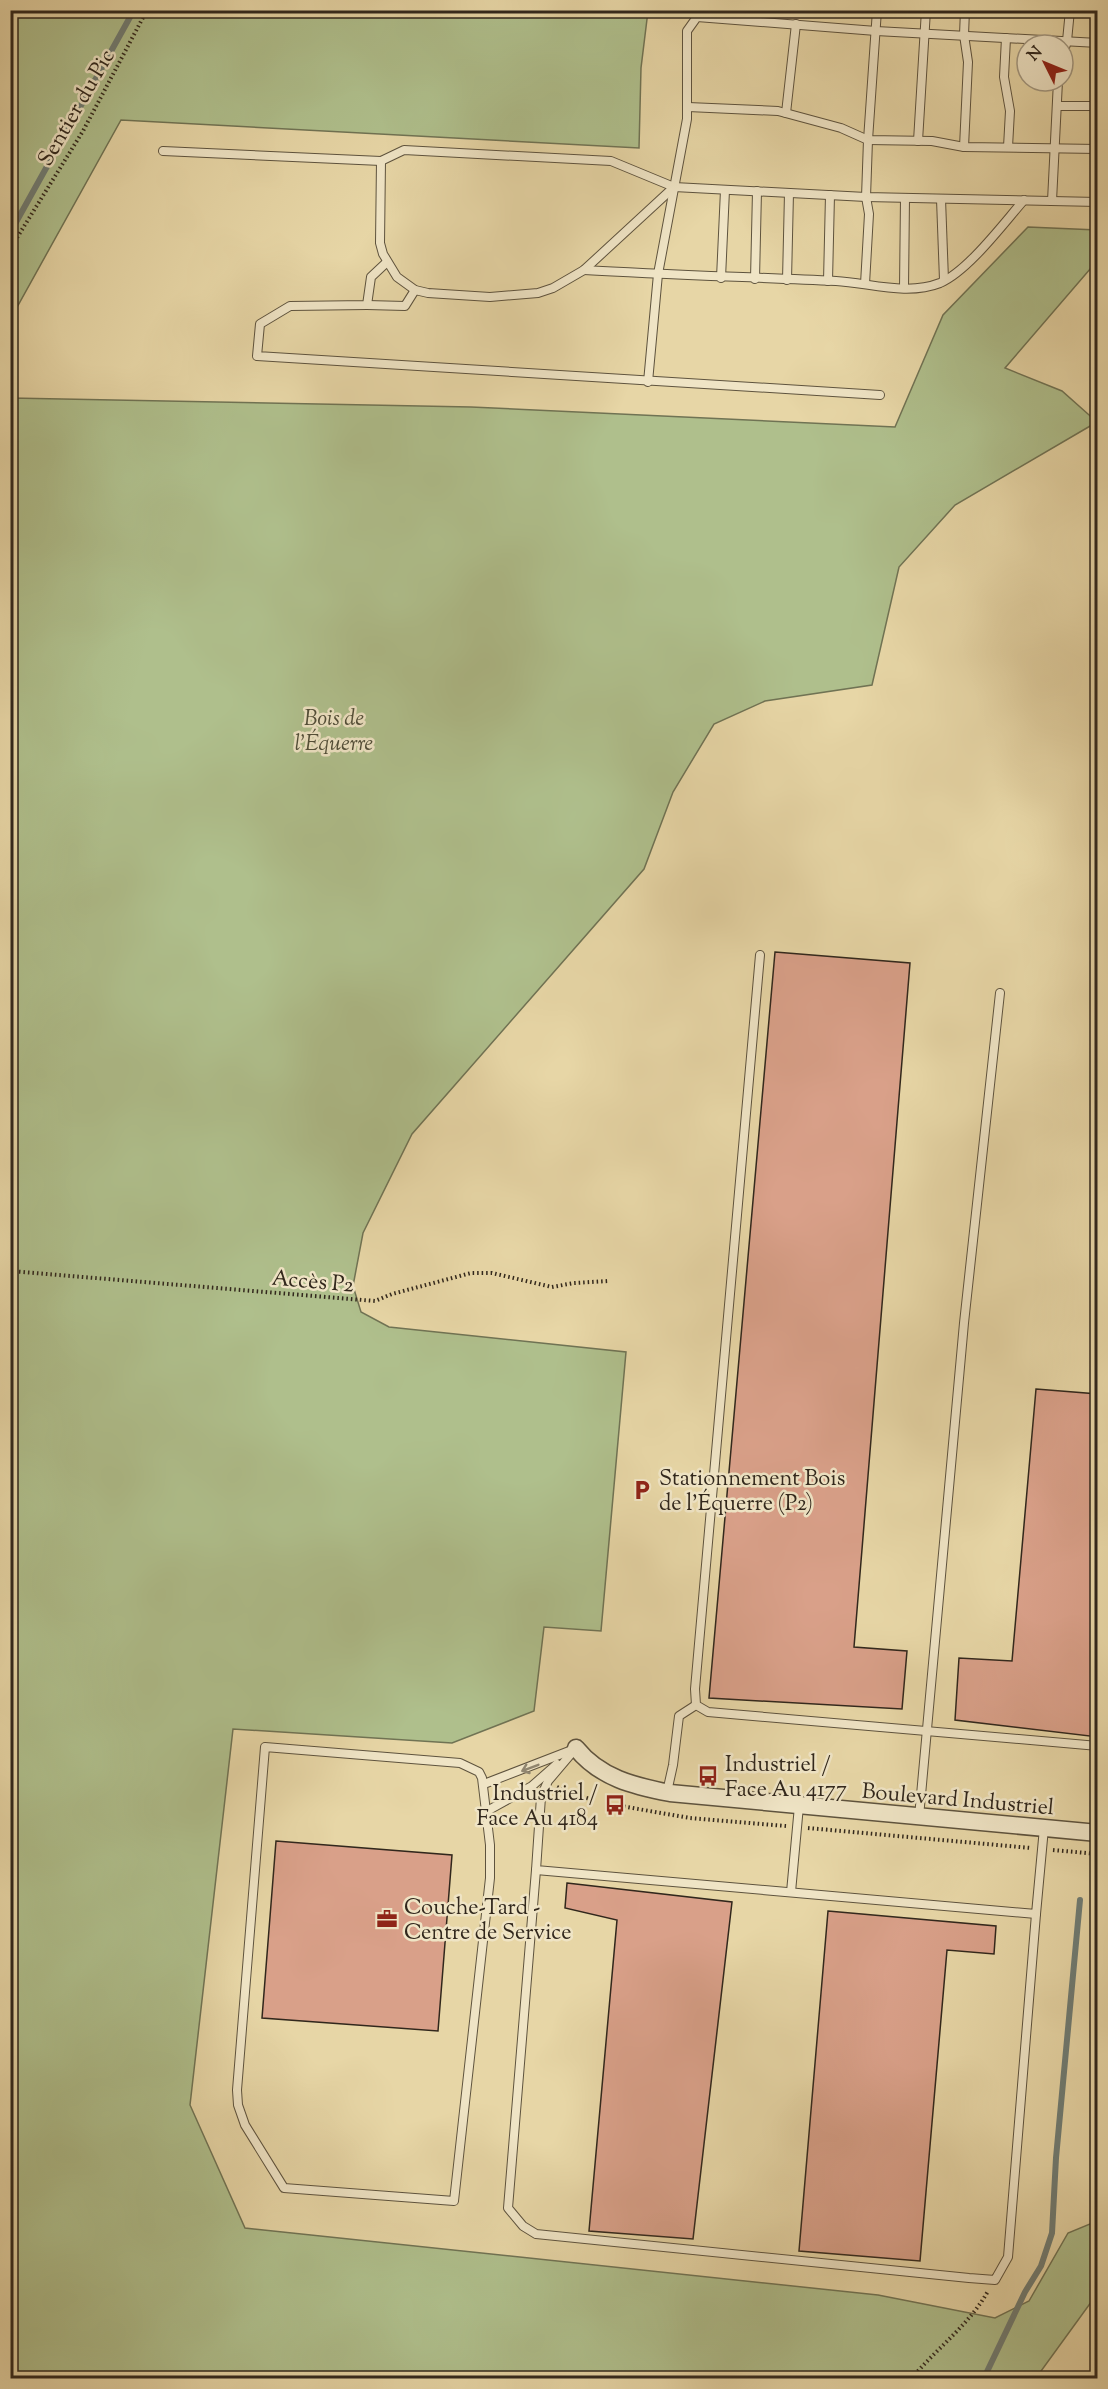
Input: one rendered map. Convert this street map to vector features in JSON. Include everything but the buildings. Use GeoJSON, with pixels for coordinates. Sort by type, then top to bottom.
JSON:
{"type":"FeatureCollection","features":[{"type":"Feature","properties":{"kind":"street","name":"Boulevard Industriel"},"geometry":{"type":"LineString","coordinates":[[576,1748],[590,1763],[610,1776],[642,1788],[799,1806],[1098,1833]]}},
{"type":"Feature","properties":{"kind":"lane"},"geometry":{"type":"LineString","coordinates":[[865,284],[869,214],[868,140],[877,10]]}},
{"type":"Feature","properties":{"kind":"lane"},"geometry":{"type":"LineString","coordinates":[[918,141],[926,10]]}},
{"type":"Feature","properties":{"kind":"lane"},"geometry":{"type":"LineString","coordinates":[[964,10],[964,35],[968,62],[964,147]]}},
{"type":"Feature","properties":{"kind":"lane"},"geometry":{"type":"LineString","coordinates":[[1068,33],[1070,10]]}},
{"type":"Feature","properties":{"kind":"lane"},"geometry":{"type":"LineString","coordinates":[[648,382],[658,274],[688,106],[687,31],[698,17],[710,14],[795,24],[1015,38]]}},
{"type":"Feature","properties":{"kind":"lane"},"geometry":{"type":"LineString","coordinates":[[786,113],[795,24]]}},
{"type":"Feature","properties":{"kind":"lane"},"geometry":{"type":"LineString","coordinates":[[1006,38],[1004,76],[1010,111],[1008,147]]}},
{"type":"Feature","properties":{"kind":"lane"},"geometry":{"type":"LineString","coordinates":[[1075,42],[1098,43]]}},
{"type":"Feature","properties":{"kind":"lane"},"geometry":{"type":"LineString","coordinates":[[1052,201],[1058,93]]}},
{"type":"Feature","properties":{"kind":"lane"},"geometry":{"type":"LineString","coordinates":[[688,106],[786,113],[840,128],[868,140],[918,141],[964,147],[1098,149]]}},
{"type":"Feature","properties":{"kind":"lane"},"geometry":{"type":"LineString","coordinates":[[1057,106],[1091,106]]}},
{"type":"Feature","properties":{"kind":"lane"},"geometry":{"type":"LineString","coordinates":[[164,152],[381,161],[404,150],[611,161],[674,187],[867,197],[1098,202]]}},
{"type":"Feature","properties":{"kind":"lane"},"geometry":{"type":"LineString","coordinates":[[381,161],[378,231],[380,243],[387,262],[397,277],[415,290],[428,293],[490,297],[521,296],[554,288],[584,270],[674,187]]}},
{"type":"Feature","properties":{"kind":"lane"},"geometry":{"type":"LineString","coordinates":[[721,278],[725,190]]}},
{"type":"Feature","properties":{"kind":"lane"},"geometry":{"type":"LineString","coordinates":[[755,279],[758,191]]}},
{"type":"Feature","properties":{"kind":"lane"},"geometry":{"type":"LineString","coordinates":[[787,280],[789,193]]}},
{"type":"Feature","properties":{"kind":"lane"},"geometry":{"type":"LineString","coordinates":[[828,281],[830,195]]}},
{"type":"Feature","properties":{"kind":"lane"},"geometry":{"type":"LineString","coordinates":[[904,288],[905,198]]}},
{"type":"Feature","properties":{"kind":"lane"},"geometry":{"type":"LineString","coordinates":[[941,198],[944,280]]}},
{"type":"Feature","properties":{"kind":"lane"},"geometry":{"type":"LineString","coordinates":[[584,270],[721,278],[828,281],[904,288],[927,286],[958,272],[1024,200]]}},
{"type":"Feature","properties":{"kind":"lane"},"geometry":{"type":"LineString","coordinates":[[367,305],[371,277],[387,262]]}},
{"type":"Feature","properties":{"kind":"lane"},"geometry":{"type":"LineString","coordinates":[[415,290],[405,306],[290,306],[260,324],[257,357],[880,395]]}},
{"type":"Feature","properties":{"kind":"lane"},"geometry":{"type":"LineString","coordinates":[[760,955],[695,1689],[696,1705],[708,1712],[1098,1746]]}},
{"type":"Feature","properties":{"kind":"lane"},"geometry":{"type":"LineString","coordinates":[[919,1817],[964,1323],[1000,993]]}},
{"type":"Feature","properties":{"kind":"lane"},"geometry":{"type":"LineString","coordinates":[[667,1792],[679,1716],[696,1705]]}},
{"type":"Feature","properties":{"kind":"lane"},"geometry":{"type":"LineString","coordinates":[[265,1747],[460,1763],[479,1772],[484,1784],[487,1811],[490,1878],[454,2201],[284,2188],[245,2125],[238,2105],[237,2090],[265,1747]]}},
{"type":"Feature","properties":{"kind":"lane"},"geometry":{"type":"LineString","coordinates":[[484,1784],[576,1748]]}},
{"type":"Feature","properties":{"kind":"lane"},"geometry":{"type":"LineString","coordinates":[[487,1811],[532,1786],[576,1748]]}},
{"type":"Feature","properties":{"kind":"lane"},"geometry":{"type":"LineString","coordinates":[[576,1748],[548,1781],[541,1797],[508,2208],[523,2226],[536,2234],[994,2280],[1008,2257],[1044,1828]]}},
{"type":"Feature","properties":{"kind":"lane"},"geometry":{"type":"LineString","coordinates":[[790,1892],[799,1806]]}},
{"type":"Feature","properties":{"kind":"lane"},"geometry":{"type":"LineString","coordinates":[[536,1870],[1036,1914]]}},
{"type":"Feature","properties":{"kind":"lane"},"geometry":{"type":"LineString","coordinates":[[1098,2186],[1098,2194]]}},
{"type":"Feature","properties":{"kind":"path","name":"Sentier du Pic"},"geometry":{"type":"LineString","coordinates":[[10,249],[83,131],[147,10]]}},
{"type":"Feature","properties":{"kind":"path","name":"Accès P2"},"geometry":{"type":"LineString","coordinates":[[10,1271],[375,1301],[392,1294],[471,1273],[492,1273],[552,1287],[608,1281]]}},
{"type":"Feature","properties":{"kind":"path"},"geometry":{"type":"LineString","coordinates":[[570,1793],[593,1800]]}},
{"type":"Feature","properties":{"kind":"path","name":"Boulevard Industriel"},"geometry":{"type":"LineString","coordinates":[[615,1805],[690,1818],[1098,1854]]}},
{"type":"Feature","properties":{"kind":"path"},"geometry":{"type":"LineString","coordinates":[[912,2379],[930,2356],[975,2312],[994,2280]]}},
{"type":"Feature","properties":{"kind":"green space"},"geometry":{"type":"Polygon","coordinates":[[[11,10],[648,11],[641,68],[639,148],[121,120],[11,318],[11,10]]]}},
{"type":"Feature","properties":{"kind":"green space","name":"Bois de l'Équerre"},"geometry":{"type":"Polygon","coordinates":[[[1028,227],[1097,230],[1097,261],[1005,368],[1062,391],[1097,422],[955,505],[899,567],[872,685],[765,701],[714,724],[673,792],[644,869],[412,1134],[363,1233],[353,1286],[361,1312],[389,1327],[626,1352],[601,1631],[544,1627],[534,1711],[452,1743],[233,1729],[190,2105],[245,2228],[878,2295],[995,2318],[1029,2301],[1068,2233],[1097,2221],[1097,2294],[1036,2378],[11,2378],[11,398],[471,407],[895,427],[943,315],[1028,227]]]}},
{"type":"Feature","properties":{"kind":"waterway"},"geometry":{"type":"LineString","coordinates":[[10,233],[134,10]]}},
{"type":"Feature","properties":{"kind":"waterway"},"geometry":{"type":"LineString","coordinates":[[984,2378],[1025,2292],[1041,2266],[1052,2233],[1056,2158],[1080,1900]]}},
{"type":"Feature","properties":{"kind":"place","name":"Stationnement Bois de l'Équerre (P2)"},"geometry":{"type":"Point","coordinates":[642,1490]}},
{"type":"Feature","properties":{"kind":"place","name":"Industriel / Face Au 4177"},"geometry":{"type":"Point","coordinates":[708,1776]}},
{"type":"Feature","properties":{"kind":"place","name":"Industriel / Face Au 4184"},"geometry":{"type":"Point","coordinates":[615,1805]}},
{"type":"Feature","properties":{"kind":"place","name":"Couche-Tard - Centre de Service"},"geometry":{"type":"Point","coordinates":[387,1919]}}]}
